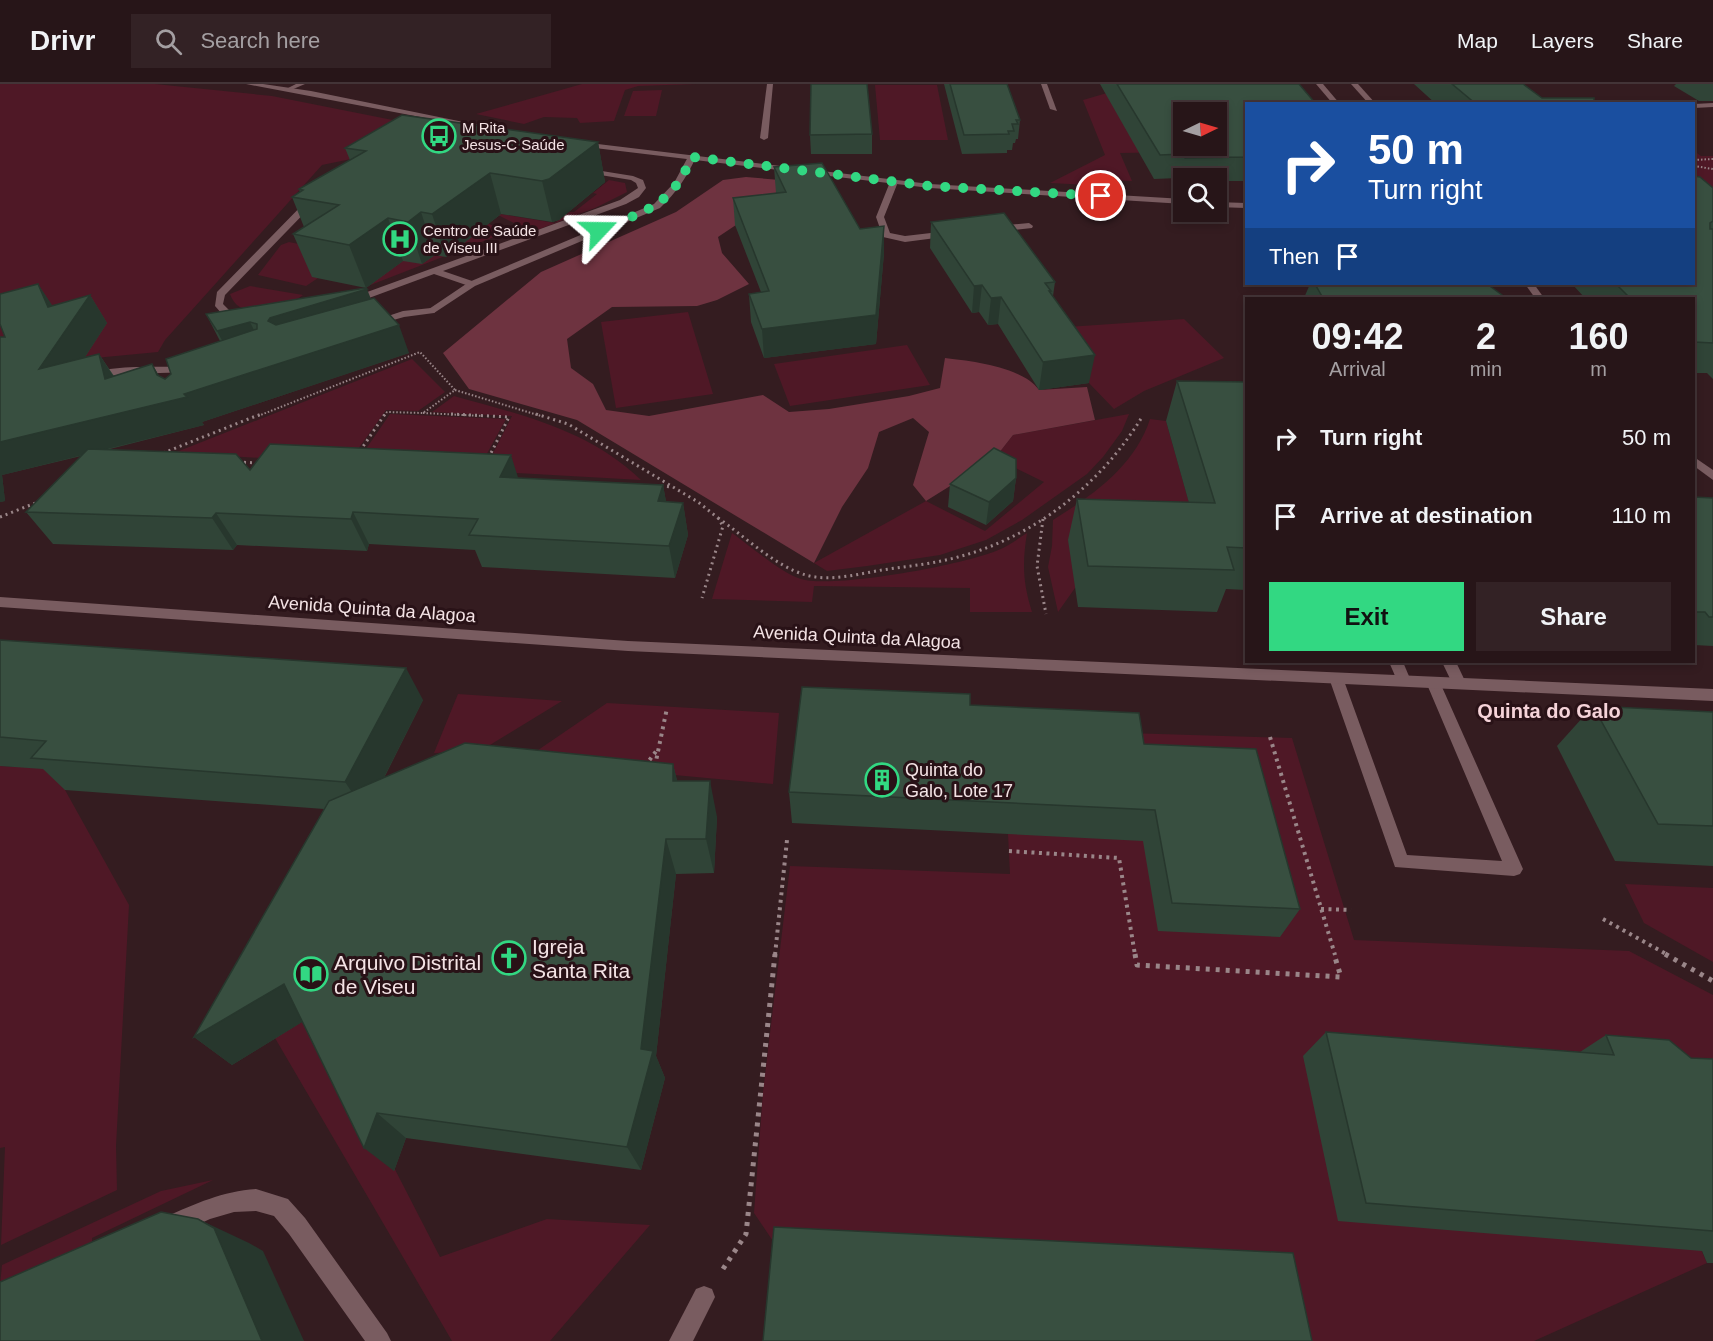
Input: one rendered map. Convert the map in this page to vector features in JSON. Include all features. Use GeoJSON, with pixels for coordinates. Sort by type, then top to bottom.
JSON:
{"type":"FeatureCollection","features":[{"type":"Feature","properties":{"kind":"street"},"geometry":{"type":"LineString","coordinates":[[249,84],[289,89],[494,129]]}},
{"type":"Feature","properties":{"kind":"street"},"geometry":{"type":"LineString","coordinates":[[289,89],[302,84]]}},
{"type":"Feature","properties":{"kind":"street"},"geometry":{"type":"LineString","coordinates":[[764,138],[770,84]]}},
{"type":"Feature","properties":{"kind":"street"},"geometry":{"type":"LineString","coordinates":[[1044,84],[1054,109]]}},
{"type":"Feature","properties":{"kind":"street"},"geometry":{"type":"LineString","coordinates":[[1318,84],[1335,102]]}},
{"type":"Feature","properties":{"kind":"street"},"geometry":{"type":"LineString","coordinates":[[1354,84],[1371,102]]}},
{"type":"Feature","properties":{"kind":"street"},"geometry":{"type":"LineString","coordinates":[[1695,106],[1713,105]]}},
{"type":"Feature","properties":{"kind":"street"},"geometry":{"type":"LineString","coordinates":[[570,142],[894,182],[1173,201]]}},
{"type":"Feature","properties":{"kind":"street"},"geometry":{"type":"LineString","coordinates":[[434,271],[623,202],[640,192],[641,185],[633,178],[433,146],[393,151],[315,197],[220,294],[218,304],[226,313],[266,317],[350,302],[434,271],[472,284]]}},
{"type":"Feature","properties":{"kind":"street"},"geometry":{"type":"LineString","coordinates":[[364,325],[403,314],[431,311],[472,284],[657,206],[669,196],[683,177],[692,157]]}},
{"type":"Feature","properties":{"kind":"street"},"geometry":{"type":"LineString","coordinates":[[894,182],[880,217],[886,235],[905,239],[962,233]]}},
{"type":"Feature","properties":{"kind":"street"},"geometry":{"type":"LineString","coordinates":[[1227,205],[1245,206]]}},
{"type":"Feature","properties":{"kind":"street"},"geometry":{"type":"LineString","coordinates":[[984,231],[1029,226]]}},
{"type":"Feature","properties":{"kind":"street"},"geometry":{"type":"LineString","coordinates":[[1530,285],[1539,297]]}},
{"type":"Feature","properties":{"kind":"street"},"geometry":{"type":"LineString","coordinates":[[77,379],[125,371],[169,376],[197,370]]}},
{"type":"Feature","properties":{"kind":"street"},"geometry":{"type":"LineString","coordinates":[[1695,462],[1713,476]]}},
{"type":"Feature","properties":{"kind":"street","name":"Avenida Quinta da Alagoa"},"geometry":{"type":"LineString","coordinates":[[0,602],[628,646],[1713,695]]}},
{"type":"Feature","properties":{"kind":"street"},"geometry":{"type":"LineString","coordinates":[[1396,663],[1404,681]]}},
{"type":"Feature","properties":{"kind":"street"},"geometry":{"type":"LineString","coordinates":[[1449,663],[1459,683]]}},
{"type":"Feature","properties":{"kind":"street"},"geometry":{"type":"LineString","coordinates":[[1336,678],[1401,862],[1514,868],[1433,682]]}},
{"type":"Feature","properties":{"kind":"street"},"geometry":{"type":"LineString","coordinates":[[156,1233],[208,1209],[234,1201],[256,1200],[280,1207],[297,1226],[379,1341]]}},
{"type":"Feature","properties":{"kind":"street"},"geometry":{"type":"LineString","coordinates":[[681,1341],[704,1297]]}},
{"type":"Feature","properties":{"kind":"path"},"geometry":{"type":"LineString","coordinates":[[1695,160],[1713,159]]}},
{"type":"Feature","properties":{"kind":"path"},"geometry":{"type":"LineString","coordinates":[[1695,166],[1713,169]]}},
{"type":"Feature","properties":{"kind":"path"},"geometry":{"type":"LineString","coordinates":[[165,457],[154,457],[420,352],[455,390],[568,424],[698,502],[802,574],[826,578],[930,563],[972,553],[1008,537],[1043,518],[1082,490],[1114,460],[1142,417]]}},
{"type":"Feature","properties":{"kind":"path"},"geometry":{"type":"LineString","coordinates":[[423,414],[455,390]]}},
{"type":"Feature","properties":{"kind":"path"},"geometry":{"type":"LineString","coordinates":[[355,459],[387,412],[509,417],[485,466]]}},
{"type":"Feature","properties":{"kind":"path"},"geometry":{"type":"LineString","coordinates":[[234,461],[269,464]]}},
{"type":"Feature","properties":{"kind":"path"},"geometry":{"type":"LineString","coordinates":[[661,486],[672,487]]}},
{"type":"Feature","properties":{"kind":"path"},"geometry":{"type":"LineString","coordinates":[[0,516],[44,499]]}},
{"type":"Feature","properties":{"kind":"path"},"geometry":{"type":"LineString","coordinates":[[702,598],[723,526],[718,518]]}},
{"type":"Feature","properties":{"kind":"path"},"geometry":{"type":"LineString","coordinates":[[1043,518],[1035,563],[1038,589],[1046,614]]}},
{"type":"Feature","properties":{"kind":"path"},"geometry":{"type":"LineString","coordinates":[[653,777],[667,708]]}},
{"type":"Feature","properties":{"kind":"path"},"geometry":{"type":"LineString","coordinates":[[1010,851],[1119,858],[1137,965],[1341,977],[1270,737]]}},
{"type":"Feature","properties":{"kind":"path"},"geometry":{"type":"LineString","coordinates":[[638,776],[659,747]]}},
{"type":"Feature","properties":{"kind":"path"},"geometry":{"type":"LineString","coordinates":[[704,1297],[746,1234],[787,840]]}},
{"type":"Feature","properties":{"kind":"path"},"geometry":{"type":"LineString","coordinates":[[1321,909],[1351,910]]}},
{"type":"Feature","properties":{"kind":"path"},"geometry":{"type":"LineString","coordinates":[[1603,919],[1713,981]]}},
{"type":"Feature","properties":{"kind":"shaded area"},"geometry":{"type":"Polygon","coordinates":[[[0,84],[155,84],[272,96],[443,130],[351,159],[322,165],[165,340],[158,352],[0,367],[0,84]]]}},
{"type":"Feature","properties":{"kind":"shaded area"},"geometry":{"type":"Polygon","coordinates":[[[582,84],[696,84],[638,86],[625,90],[614,121],[580,123],[577,118],[544,117],[524,124],[476,114],[582,84]]]}},
{"type":"Feature","properties":{"kind":"shaded area"},"geometry":{"type":"Polygon","coordinates":[[[1138,84],[1196,84],[1209,102],[1173,102],[1173,152],[1120,153],[1132,181],[1108,180],[1108,186],[1050,183],[1105,155],[1083,100],[1138,84]]]}},
{"type":"Feature","properties":{"kind":"shaded area"},"geometry":{"type":"Polygon","coordinates":[[[875,85],[937,85],[948,140],[880,140],[875,85]]]}},
{"type":"Feature","properties":{"kind":"shaded area"},"geometry":{"type":"Polygon","coordinates":[[[662,90],[656,116],[624,116],[633,91],[662,90]]]}},
{"type":"Feature","properties":{"kind":"shaded area"},"geometry":{"type":"Polygon","coordinates":[[[1227,126],[1245,150],[1227,151],[1227,126]]]}},
{"type":"Feature","properties":{"kind":"shaded area"},"geometry":{"type":"Polygon","coordinates":[[[1695,152],[1701,156],[1713,156],[1713,210],[1695,207],[1695,152]]]}},
{"type":"Feature","properties":{"kind":"shaded area"},"geometry":{"type":"Polygon","coordinates":[[[746,177],[792,181],[778,197],[718,237],[722,253],[749,284],[717,300],[697,306],[612,307],[567,339],[571,368],[593,384],[606,410],[649,416],[763,395],[789,412],[829,409],[909,396],[940,388],[945,358],[996,366],[1021,376],[1039,390],[1087,387],[1095,420],[1013,435],[995,458],[926,501],[913,485],[929,432],[913,418],[879,432],[868,468],[842,507],[814,563],[577,420],[469,389],[443,353],[541,272],[676,212],[723,180],[746,177]]]}},
{"type":"Feature","properties":{"kind":"shaded area"},"geometry":{"type":"Polygon","coordinates":[[[609,180],[625,183],[627,192],[595,208],[532,232],[500,216],[467,211],[488,212],[555,223],[597,194],[593,193],[609,180]]]}},
{"type":"Feature","properties":{"kind":"shaded area"},"geometry":{"type":"Polygon","coordinates":[[[487,223],[507,232],[447,255],[487,223]]]}},
{"type":"Feature","properties":{"kind":"shaded area"},"geometry":{"type":"Polygon","coordinates":[[[289,242],[353,255],[313,276],[318,278],[306,286],[258,275],[281,245],[289,242]]]}},
{"type":"Feature","properties":{"kind":"shaded area"},"geometry":{"type":"Polygon","coordinates":[[[435,255],[445,256],[368,286],[383,275],[396,260],[435,255]]]}},
{"type":"Feature","properties":{"kind":"shaded area"},"geometry":{"type":"Polygon","coordinates":[[[250,286],[303,295],[275,309],[253,311],[243,309],[235,303],[230,294],[250,286]]]}},
{"type":"Feature","properties":{"kind":"shaded area"},"geometry":{"type":"Polygon","coordinates":[[[688,312],[713,394],[616,408],[601,322],[688,312]]]}},
{"type":"Feature","properties":{"kind":"shaded area"},"geometry":{"type":"Polygon","coordinates":[[[1184,319],[1224,358],[1144,391],[1114,409],[1089,383],[1053,328],[1184,319]]]}},
{"type":"Feature","properties":{"kind":"shaded area"},"geometry":{"type":"Polygon","coordinates":[[[907,345],[930,385],[790,406],[774,364],[907,345]]]}},
{"type":"Feature","properties":{"kind":"shaded area"},"geometry":{"type":"Polygon","coordinates":[[[412,359],[445,392],[418,411],[386,410],[348,463],[174,453],[412,359]]]}},
{"type":"Feature","properties":{"kind":"shaded area"},"geometry":{"type":"Polygon","coordinates":[[[454,396],[505,410],[577,436],[621,463],[641,480],[484,471],[512,416],[432,412],[454,396]]]}},
{"type":"Feature","properties":{"kind":"shaded area"},"geometry":{"type":"Polygon","coordinates":[[[390,414],[506,419],[479,468],[357,462],[390,414]]]}},
{"type":"Feature","properties":{"kind":"shaded area"},"geometry":{"type":"Polygon","coordinates":[[[1129,414],[1122,431],[1087,474],[1022,520],[986,540],[940,555],[867,566],[827,571],[814,563],[926,501],[985,531],[1044,482],[995,458],[1013,435],[1129,414]]]}},
{"type":"Feature","properties":{"kind":"shaded area"},"geometry":{"type":"Polygon","coordinates":[[[1150,419],[1166,421],[1201,545],[1075,588],[1058,612],[1048,567],[1053,520],[1111,478],[1134,451],[1150,419]]]}},
{"type":"Feature","properties":{"kind":"shaded area"},"geometry":{"type":"Polygon","coordinates":[[[732,533],[793,576],[818,581],[842,581],[902,573],[963,561],[1003,548],[1027,533],[1024,573],[1032,612],[970,612],[970,588],[814,586],[812,602],[712,599],[732,533]]]}},
{"type":"Feature","properties":{"kind":"shaded area"},"geometry":{"type":"Polygon","coordinates":[[[458,694],[562,701],[480,751],[434,753],[458,694]]]}},
{"type":"Feature","properties":{"kind":"shaded area"},"geometry":{"type":"Polygon","coordinates":[[[607,703],[779,713],[773,784],[522,761],[607,703]]]}},
{"type":"Feature","properties":{"kind":"shaded area"},"geometry":{"type":"Polygon","coordinates":[[[1127,733],[1292,738],[1354,940],[1629,951],[1713,995],[1713,1085],[1689,1222],[1707,1263],[1534,1341],[1265,1341],[781,1253],[754,1213],[763,1092],[790,866],[1010,874],[1008,834],[1133,775],[1127,733]]]}},
{"type":"Feature","properties":{"kind":"shaded area"},"geometry":{"type":"Polygon","coordinates":[[[105,736],[65,790],[129,905],[116,1146],[117,1190],[1,1245],[5,1147],[0,1148],[0,766],[16,767],[105,736]]]}},
{"type":"Feature","properties":{"kind":"shaded area"},"geometry":{"type":"Polygon","coordinates":[[[1625,884],[1713,888],[1713,962],[1644,923],[1625,884]]]}},
{"type":"Feature","properties":{"kind":"shaded area"},"geometry":{"type":"Polygon","coordinates":[[[315,1014],[440,1257],[547,1219],[650,1225],[550,1341],[452,1341],[275,1038],[315,1014]]]}},
{"type":"Feature","properties":{"kind":"shaded area"},"geometry":{"type":"Polygon","coordinates":[[[213,1180],[92,1238],[92,1259],[0,1285],[2,1265],[161,1191],[213,1180]]]}},
{"type":"Feature","properties":{"kind":"building"},"geometry":{"type":"Polygon","coordinates":[[[811,84],[867,84],[872,134],[810,135],[811,84]]]}},
{"type":"Feature","properties":{"kind":"building"},"geometry":{"type":"Polygon","coordinates":[[[950,84],[1007,84],[1020,120],[1016,120],[1018,124],[1012,124],[1014,131],[1008,131],[1009,134],[964,135],[950,84]]]}},
{"type":"Feature","properties":{"kind":"building"},"geometry":{"type":"Polygon","coordinates":[[[1117,84],[1299,84],[1314,102],[1245,102],[1245,157],[1185,158],[1184,156],[1227,156],[1227,102],[1173,102],[1173,154],[1160,155],[1117,84]]]}},
{"type":"Feature","properties":{"kind":"building"},"geometry":{"type":"Polygon","coordinates":[[[1452,84],[1523,84],[1542,98],[1594,98],[1594,102],[1474,102],[1452,84]]]}},
{"type":"Feature","properties":{"kind":"building"},"geometry":{"type":"Polygon","coordinates":[[[402,115],[598,142],[549,179],[542,181],[490,173],[432,214],[421,212],[408,222],[388,218],[349,245],[293,234],[339,205],[292,197],[303,190],[299,189],[366,151],[345,148],[402,115]]]}},
{"type":"Feature","properties":{"kind":"building"},"geometry":{"type":"Polygon","coordinates":[[[822,163],[860,229],[884,226],[876,315],[762,329],[749,294],[769,291],[733,198],[786,192],[774,167],[822,163]]]}},
{"type":"Feature","properties":{"kind":"building"},"geometry":{"type":"Polygon","coordinates":[[[1695,176],[1700,177],[1713,188],[1713,221],[1710,223],[1710,229],[1713,229],[1713,343],[1695,342],[1695,297],[1629,297],[1617,285],[1695,285],[1695,176]]]}},
{"type":"Feature","properties":{"kind":"building"},"geometry":{"type":"Polygon","coordinates":[[[1004,213],[1055,282],[1045,283],[1095,355],[1043,362],[1001,297],[991,298],[982,285],[974,286],[931,222],[1004,213]]]}},
{"type":"Feature","properties":{"kind":"building"},"geometry":{"type":"Polygon","coordinates":[[[38,284],[48,307],[90,295],[39,369],[99,354],[105,379],[152,364],[157,375],[165,379],[171,374],[166,359],[257,329],[257,324],[250,322],[217,331],[206,314],[365,288],[367,289],[270,318],[268,321],[276,325],[374,298],[399,325],[184,394],[187,397],[0,442],[0,337],[5,337],[0,324],[0,294],[38,284]]]}},
{"type":"Feature","properties":{"kind":"building"},"geometry":{"type":"Polygon","coordinates":[[[1316,285],[1488,285],[1505,297],[1322,297],[1316,285]]]}},
{"type":"Feature","properties":{"kind":"building"},"geometry":{"type":"Polygon","coordinates":[[[1177,381],[1245,382],[1245,548],[1227,547],[1234,570],[1088,566],[1077,499],[1215,503],[1177,381]]]}},
{"type":"Feature","properties":{"kind":"building"},"geometry":{"type":"Polygon","coordinates":[[[270,444],[511,455],[500,477],[663,485],[658,501],[683,503],[669,546],[469,535],[478,519],[353,512],[351,519],[216,513],[212,518],[26,512],[88,449],[236,454],[250,470],[270,444]]]}},
{"type":"Feature","properties":{"kind":"building"},"geometry":{"type":"Polygon","coordinates":[[[994,448],[1016,459],[1016,478],[989,502],[950,484],[994,448]]]}},
{"type":"Feature","properties":{"kind":"building"},"geometry":{"type":"Polygon","coordinates":[[[1695,497],[1713,498],[1713,617],[1709,617],[1705,612],[1695,612],[1695,497]]]}},
{"type":"Feature","properties":{"kind":"building"},"geometry":{"type":"Polygon","coordinates":[[[0,640],[406,668],[345,782],[31,758],[46,741],[0,737],[0,640]]]}},
{"type":"Feature","properties":{"kind":"building"},"geometry":{"type":"Polygon","coordinates":[[[802,687],[970,694],[970,705],[1139,713],[1144,744],[1256,749],[1300,909],[1172,903],[1155,810],[789,792],[802,687]]]}},
{"type":"Feature","properties":{"kind":"building"},"geometry":{"type":"Polygon","coordinates":[[[1593,706],[1713,712],[1713,826],[1658,824],[1593,706]]]}},
{"type":"Feature","properties":{"kind":"building"},"geometry":{"type":"Polygon","coordinates":[[[465,743],[673,764],[673,781],[710,781],[706,839],[666,839],[641,1049],[653,1051],[627,1147],[377,1113],[364,1148],[284,984],[194,1037],[329,801],[465,743]]]}},
{"type":"Feature","properties":{"kind":"building"},"geometry":{"type":"Polygon","coordinates":[[[1326,1032],[1614,1055],[1606,1035],[1669,1040],[1691,1058],[1713,1059],[1713,1231],[1366,1203],[1326,1032]]]}},
{"type":"Feature","properties":{"kind":"building"},"geometry":{"type":"Polygon","coordinates":[[[161,1212],[198,1219],[214,1228],[262,1341],[0,1341],[0,1282],[161,1212]]]}},
{"type":"Feature","properties":{"kind":"building"},"geometry":{"type":"Polygon","coordinates":[[[774,1227],[1293,1253],[1312,1341],[763,1341],[774,1227]]]}},
{"type":"Feature","properties":{"kind":"place","name":"M Rita Jesus-C Saúde"},"geometry":{"type":"Point","coordinates":[439,136]}},
{"type":"Feature","properties":{"kind":"place","name":"Centro de Saúde de Viseu III"},"geometry":{"type":"Point","coordinates":[400,239]}},
{"type":"Feature","properties":{"kind":"place","name":"Quinta do Galo, Lote 17"},"geometry":{"type":"Point","coordinates":[882,780]}},
{"type":"Feature","properties":{"kind":"place","name":"Igreja Santa Rita"},"geometry":{"type":"Point","coordinates":[509,958]}},
{"type":"Feature","properties":{"kind":"place","name":"Arquivo Distrital de Viseu"},"geometry":{"type":"Point","coordinates":[311,974]}},
{"type":"Feature","properties":{"kind":"district","name":"Quinta do Galo"},"geometry":{"type":"Point","coordinates":[1549,711]}},
{"type":"Feature","properties":{"kind":"route"},"geometry":{"type":"LineString","coordinates":[[599,230],[657,206],[669,196],[683,177],[692,157],[814,174],[930,186],[1101,196]]}}]}
